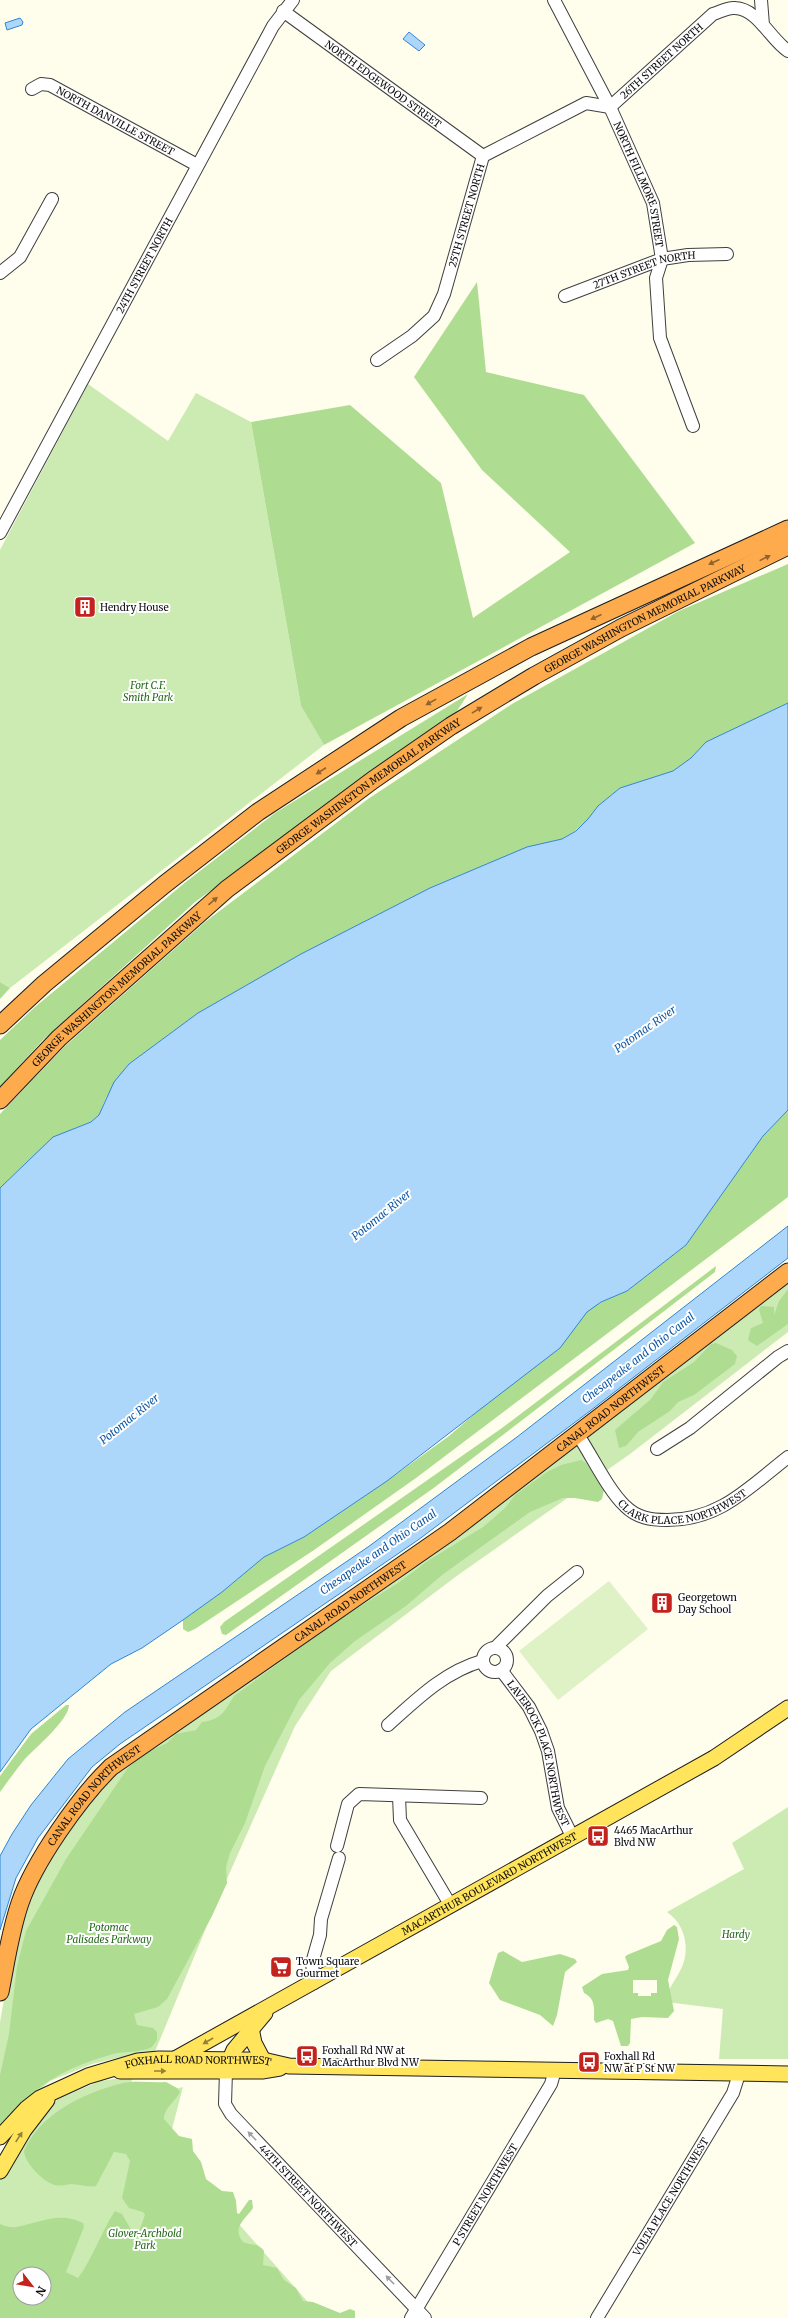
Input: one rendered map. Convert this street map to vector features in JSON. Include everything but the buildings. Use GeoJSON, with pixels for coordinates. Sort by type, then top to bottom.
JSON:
{"type":"FeatureCollection","features":[{"type":"Feature","properties":{"kind":"highway","name":"GEORGE WASHINGTON MEMORIAL PARKWAY"},"geometry":{"type":"LineString","coordinates":[[0,1025],[44,984],[165,884],[258,812],[401,718],[531,647],[788,529]]}},
{"type":"Feature","properties":{"kind":"highway","name":"GEORGE WASHINGTON MEMORIAL PARKWAY"},"geometry":{"type":"LineString","coordinates":[[0,1100],[59,1038],[227,889],[373,780],[451,726],[534,676],[621,628],[788,546]]}},
{"type":"Feature","properties":{"kind":"highway","name":"CANAL ROAD NORTHWEST"},"geometry":{"type":"LineString","coordinates":[[0,1992],[13,1926],[30,1879],[82,1800],[111,1767],[403,1566],[578,1435],[788,1272]]}},
{"type":"Feature","properties":{"kind":"main road","name":"MACARTHUR BOULEVARD NORTHWEST"},"geometry":{"type":"LineString","coordinates":[[174,2060],[725,1752],[788,1708]]}},
{"type":"Feature","properties":{"kind":"main road","name":"MACARTHUR BOULEVARD NORTHWEST"},"geometry":{"type":"LineString","coordinates":[[227,2065],[251,2028],[271,2006]]}},
{"type":"Feature","properties":{"kind":"main road"},"geometry":{"type":"LineString","coordinates":[[251,2028],[254,2043],[263,2060]]}},
{"type":"Feature","properties":{"kind":"main road","name":"FOXHALL ROAD NORTHWEST"},"geometry":{"type":"LineString","coordinates":[[0,2137],[32,2104],[79,2079],[138,2061],[174,2060],[227,2065],[262,2071],[289,2066],[788,2074]]}},
{"type":"Feature","properties":{"kind":"main road","name":"FOXHALL ROAD NORTHWEST"},"geometry":{"type":"LineString","coordinates":[[107,2070],[227,2065],[263,2060],[289,2066]]}},
{"type":"Feature","properties":{"kind":"main road","name":"FOXHALL ROAD NORTHWEST"},"geometry":{"type":"LineString","coordinates":[[0,2171],[24,2130],[56,2091]]}},
{"type":"Feature","properties":{"kind":"street","name":"24TH STREET NORTH"},"geometry":{"type":"LineString","coordinates":[[0,533],[273,26],[292,0]]}},
{"type":"Feature","properties":{"kind":"street","name":"NORTH FILLMORE STREET"},"geometry":{"type":"LineString","coordinates":[[554,0],[610,107],[653,203],[662,259],[656,278],[660,338],[693,426]]}},
{"type":"Feature","properties":{"kind":"street","name":"26TH STREET NORTH"},"geometry":{"type":"LineString","coordinates":[[610,107],[713,14],[732,0]]}},
{"type":"Feature","properties":{"kind":"street"},"geometry":{"type":"LineString","coordinates":[[761,0],[763,25]]}},
{"type":"Feature","properties":{"kind":"street","name":"26TH STREET NORTH"},"geometry":{"type":"LineString","coordinates":[[713,14],[734,8],[753,15],[777,43],[788,51]]}},
{"type":"Feature","properties":{"kind":"street","name":"NORTH EDGEWOOD STREET"},"geometry":{"type":"LineString","coordinates":[[283,11],[483,156]]}},
{"type":"Feature","properties":{"kind":"street","name":"NORTH DANVILLE STREET"},"geometry":{"type":"LineString","coordinates":[[32,89],[41,84],[50,86],[197,165]]}},
{"type":"Feature","properties":{"kind":"street","name":"25TH STREET NORTH"},"geometry":{"type":"LineString","coordinates":[[376,360],[412,336],[434,316],[444,294],[483,156],[586,103],[610,107]]}},
{"type":"Feature","properties":{"kind":"street"},"geometry":{"type":"LineString","coordinates":[[0,273],[20,256],[52,199]]}},
{"type":"Feature","properties":{"kind":"street","name":"27TH STREET NORTH"},"geometry":{"type":"LineString","coordinates":[[565,296],[662,259],[688,255],[727,254]]}},
{"type":"Feature","properties":{"kind":"street"},"geometry":{"type":"LineString","coordinates":[[657,1449],[690,1428],[778,1357],[788,1351]]}},
{"type":"Feature","properties":{"kind":"street","name":"CLARK PLACE NORTHWEST"},"geometry":{"type":"LineString","coordinates":[[578,1435],[621,1503],[638,1516],[653,1520],[691,1520],[709,1514],[732,1501],[788,1457]]}},
{"type":"Feature","properties":{"kind":"street"},"geometry":{"type":"LineString","coordinates":[[482,1661],[486,1651],[496,1647],[547,1596],[577,1572]]}},
{"type":"Feature","properties":{"kind":"street"},"geometry":{"type":"LineString","coordinates":[[482,1661],[488,1670],[494,1672],[501,1670],[506,1666],[508,1659],[503,1650],[496,1647]]}},
{"type":"Feature","properties":{"kind":"street"},"geometry":{"type":"LineString","coordinates":[[388,1725],[448,1675],[461,1667],[482,1661]]}},
{"type":"Feature","properties":{"kind":"street","name":"LAVEROCK PLACE NORTHWEST"},"geometry":{"type":"LineString","coordinates":[[501,1670],[529,1707],[541,1731],[548,1751],[558,1808],[573,1838]]}},
{"type":"Feature","properties":{"kind":"street"},"geometry":{"type":"LineString","coordinates":[[337,1846],[348,1804],[359,1794],[481,1798]]}},
{"type":"Feature","properties":{"kind":"street"},"geometry":{"type":"LineString","coordinates":[[399,1796],[400,1820],[451,1906]]}},
{"type":"Feature","properties":{"kind":"street"},"geometry":{"type":"LineString","coordinates":[[314,1983],[312,1963],[320,1935],[321,1919],[339,1858]]}},
{"type":"Feature","properties":{"kind":"street","name":"44TH STREET NORTHWEST"},"geometry":{"type":"LineString","coordinates":[[227,2065],[226,2104],[231,2114],[414,2313],[425,2318]]}},
{"type":"Feature","properties":{"kind":"street","name":"P STREET NORTHWEST"},"geometry":{"type":"LineString","coordinates":[[414,2313],[551,2084],[556,2070]]}},
{"type":"Feature","properties":{"kind":"street","name":"VOLTA PLACE NORTHWEST"},"geometry":{"type":"LineString","coordinates":[[597,2318],[733,2093],[739,2074]]}},
{"type":"Feature","properties":{"kind":"green space"},"geometry":{"type":"Polygon","coordinates":[[[477,282],[486,372],[584,395],[695,543],[324,745],[301,706],[251,422],[350,405],[441,483],[473,618],[570,552],[482,470],[414,377],[477,282]]]}},
{"type":"Feature","properties":{"kind":"green space","name":"Fort C.F. Smith Park"},"geometry":{"type":"Polygon","coordinates":[[[88,384],[168,441],[196,393],[251,422],[301,706],[324,745],[10,988],[0,982],[0,550],[88,384]]]}},
{"type":"Feature","properties":{"kind":"green space"},"geometry":{"type":"Polygon","coordinates":[[[788,564],[788,703],[706,742],[691,758],[673,771],[620,788],[598,806],[588,819],[575,831],[562,839],[527,847],[430,888],[301,954],[198,1013],[129,1064],[106,1098],[99,1115],[91,1122],[75,1128],[30,1159],[0,1188],[0,1114],[64,1047],[205,922],[368,799],[512,704],[679,611],[788,564]]]}},
{"type":"Feature","properties":{"kind":"green space"},"geometry":{"type":"Polygon","coordinates":[[[468,694],[457,711],[195,902],[42,1041],[0,1087],[0,1040],[35,1007],[187,881],[275,813],[468,694]]]}},
{"type":"Feature","properties":{"kind":"green space"},"geometry":{"type":"Polygon","coordinates":[[[0,982],[10,988],[0,999],[0,982]]]}},
{"type":"Feature","properties":{"kind":"green space"},"geometry":{"type":"Polygon","coordinates":[[[788,1110],[788,1197],[416,1478],[314,1550],[195,1629],[188,1632],[183,1629],[183,1620],[222,1592],[264,1557],[304,1537],[387,1481],[449,1436],[486,1404],[560,1348],[586,1312],[601,1302],[627,1291],[686,1245],[763,1136],[788,1110]]]}},
{"type":"Feature","properties":{"kind":"green space"},"geometry":{"type":"Polygon","coordinates":[[[716,1266],[715,1272],[435,1487],[226,1635],[222,1634],[220,1627],[224,1622],[502,1428],[716,1266]]]}},
{"type":"Feature","properties":{"kind":"green space","name":"Potomac Palisades Parkway"},"geometry":{"type":"Polygon","coordinates":[[[788,1279],[788,1332],[630,1454],[458,1575],[331,1671],[295,1726],[218,1899],[154,2054],[117,2058],[92,2064],[50,2081],[8,2117],[0,2127],[0,2022],[15,1937],[26,1901],[49,1856],[112,1773],[788,1279]]]}},
{"type":"Feature","properties":{"kind":"green space"},"geometry":{"type":"Polygon","coordinates":[[[788,1289],[788,1324],[757,1346],[749,1341],[748,1339],[751,1328],[763,1323],[759,1310],[761,1306],[774,1307],[774,1315],[779,1301],[788,1289]]]}},
{"type":"Feature","properties":{"kind":"green space"},"geometry":{"type":"Polygon","coordinates":[[[716,1343],[732,1350],[737,1356],[735,1364],[694,1395],[678,1402],[670,1411],[638,1432],[626,1446],[619,1448],[615,1430],[651,1399],[663,1382],[694,1362],[711,1344],[716,1343]]]}},
{"type":"Feature","properties":{"kind":"green space","name":"Potomac Palisades Parkway"},"geometry":{"type":"Polygon","coordinates":[[[581,1460],[586,1463],[604,1490],[602,1499],[598,1502],[575,1498],[563,1498],[530,1512],[442,1575],[406,1606],[355,1641],[330,1663],[299,1700],[265,1766],[245,1823],[230,1853],[226,1867],[227,1883],[212,1916],[167,1999],[158,2007],[134,2014],[137,2025],[153,2028],[157,2032],[157,2040],[152,2047],[95,2059],[65,2072],[51,2080],[25,2099],[0,2124],[0,2075],[9,2034],[17,1966],[26,1931],[66,1859],[127,1769],[142,1755],[167,1743],[176,1734],[196,1730],[202,1722],[218,1717],[222,1714],[234,1696],[335,1622],[398,1583],[429,1560],[483,1527],[505,1508],[515,1495],[547,1472],[561,1465],[581,1460]]]}},
{"type":"Feature","properties":{"kind":"green space"},"geometry":{"type":"Polygon","coordinates":[[[609,1581],[648,1629],[558,1700],[519,1651],[609,1581]]]}},
{"type":"Feature","properties":{"kind":"green space"},"geometry":{"type":"Polygon","coordinates":[[[66,1705],[69,1705],[68,1711],[58,1726],[24,1760],[0,1792],[0,1776],[31,1734],[66,1705]]]}},
{"type":"Feature","properties":{"kind":"green space","name":"Hardy"},"geometry":{"type":"Polygon","coordinates":[[[788,1807],[788,2059],[719,2059],[723,2009],[666,2002],[669,1990],[683,1963],[686,1947],[685,1939],[679,1924],[667,1912],[744,1869],[732,1843],[788,1807]]]}},
{"type":"Feature","properties":{"kind":"green space"},"geometry":{"type":"Polygon","coordinates":[[[674,1925],[677,1927],[679,1939],[668,1980],[674,2011],[668,2018],[642,2017],[631,2019],[630,2043],[628,2046],[621,2046],[613,2021],[608,2019],[596,2023],[594,2020],[594,2004],[591,1998],[584,1993],[582,1987],[602,1974],[628,1970],[629,1967],[625,1957],[661,1941],[667,1930],[674,1925]],[[633,1980],[633,1993],[638,1993],[638,1996],[651,1996],[651,1993],[657,1993],[657,1980],[633,1980]]]}},
{"type":"Feature","properties":{"kind":"green space"},"geometry":{"type":"Polygon","coordinates":[[[503,1951],[522,1962],[560,1954],[575,1959],[577,1962],[565,1972],[557,2015],[553,2026],[540,2015],[500,2000],[489,1983],[498,1953],[503,1951]]]}},
{"type":"Feature","properties":{"kind":"green space","name":"Glover-Archbold Park"},"geometry":{"type":"Polygon","coordinates":[[[134,2076],[122,2103],[183,2087],[168,2144],[322,2318],[55,2318],[52,2304],[52,2266],[44,2265],[12,2266],[12,2281],[0,2292],[0,2178],[44,2111],[58,2099],[100,2081],[134,2076]]]}},
{"type":"Feature","properties":{"kind":"green space","name":"Glover-Archbold Park"},"geometry":{"type":"Polygon","coordinates":[[[166,2082],[177,2088],[180,2092],[168,2108],[164,2115],[164,2119],[179,2136],[192,2139],[193,2151],[201,2162],[206,2179],[222,2191],[233,2192],[236,2201],[237,2213],[239,2214],[249,2200],[252,2200],[253,2208],[241,2224],[239,2232],[243,2242],[257,2245],[264,2251],[263,2265],[277,2268],[284,2280],[296,2288],[303,2301],[313,2302],[340,2313],[350,2309],[355,2311],[355,2318],[0,2318],[0,2224],[8,2227],[14,2227],[58,2218],[66,2218],[83,2223],[84,2227],[66,2272],[78,2278],[115,2211],[122,2214],[133,2233],[139,2231],[145,2215],[143,2212],[129,2208],[122,2198],[130,2161],[126,2154],[114,2152],[96,2186],[90,2187],[71,2184],[62,2186],[48,2182],[43,2179],[30,2165],[24,2151],[40,2126],[64,2107],[91,2093],[105,2088],[124,2083],[166,2082]]]}},
{"type":"Feature","properties":{"kind":"water"},"geometry":{"type":"Polygon","coordinates":[[[20,18],[23,22],[22,25],[7,30],[5,23],[20,18]]]}},
{"type":"Feature","properties":{"kind":"water"},"geometry":{"type":"Polygon","coordinates":[[[409,32],[425,45],[419,51],[403,39],[409,32]]]}},
{"type":"Feature","properties":{"kind":"water","name":"Potomac River"},"geometry":{"type":"Polygon","coordinates":[[[788,703],[788,1110],[763,1136],[686,1245],[627,1291],[601,1302],[587,1312],[560,1348],[387,1481],[304,1537],[264,1557],[222,1592],[183,1620],[142,1648],[111,1664],[31,1729],[0,1772],[0,1188],[53,1137],[91,1122],[99,1115],[114,1082],[129,1064],[198,1013],[301,954],[430,888],[527,847],[562,839],[576,831],[598,806],[620,788],[673,771],[691,758],[706,742],[788,703]]]}},
{"type":"Feature","properties":{"kind":"water","name":"Chesapeake and Ohio Canal"},"geometry":{"type":"Polygon","coordinates":[[[788,1226],[788,1258],[590,1411],[418,1540],[120,1744],[92,1767],[38,1838],[16,1878],[0,1930],[0,1856],[31,1805],[68,1759],[125,1712],[368,1547],[517,1437],[788,1226]]]}},
{"type":"Feature","properties":{"kind":"place","name":"Hendry House"},"geometry":{"type":"Point","coordinates":[85,607]}},
{"type":"Feature","properties":{"kind":"place","name":"Georgetown Day School"},"geometry":{"type":"Point","coordinates":[662,1603]}},
{"type":"Feature","properties":{"kind":"place","name":"4465 MacArthur Blvd NW"},"geometry":{"type":"Point","coordinates":[598,1836]}},
{"type":"Feature","properties":{"kind":"place","name":"Town Square Gourmet"},"geometry":{"type":"Point","coordinates":[281,1967]}},
{"type":"Feature","properties":{"kind":"place","name":"Foxhall Rd NW at MacArthur Blvd NW"},"geometry":{"type":"Point","coordinates":[307,2056]}},
{"type":"Feature","properties":{"kind":"place","name":"Foxhall Rd NW at P St NW"},"geometry":{"type":"Point","coordinates":[589,2062]}}]}
